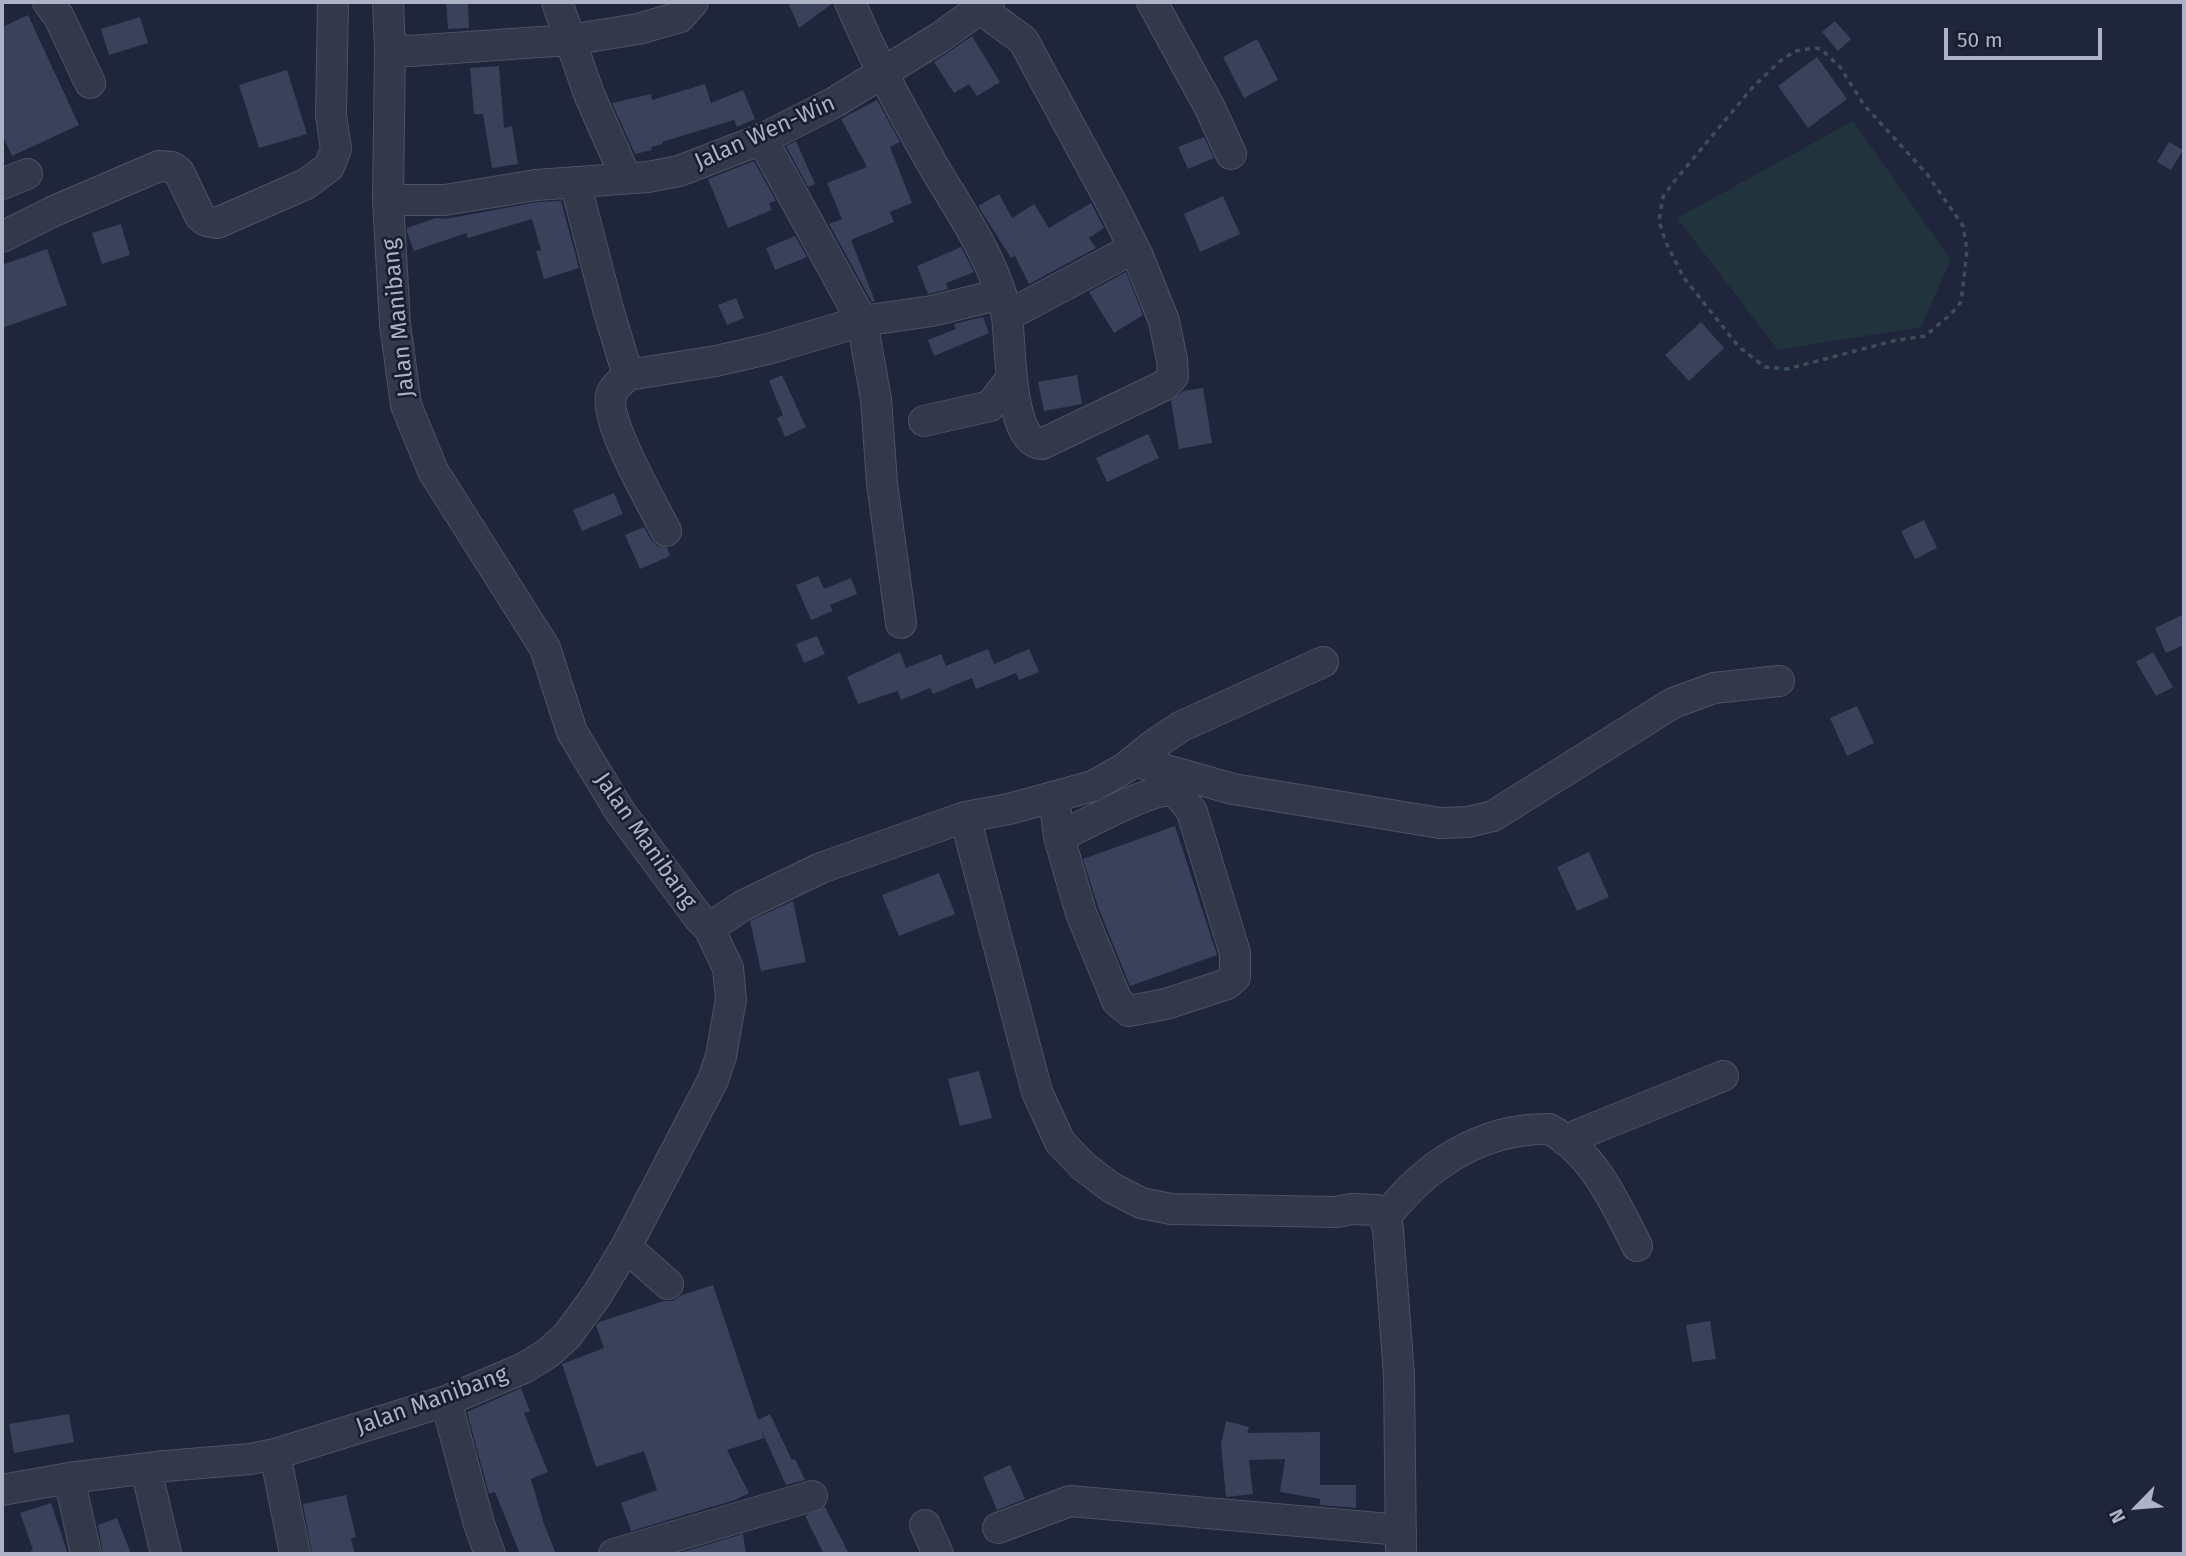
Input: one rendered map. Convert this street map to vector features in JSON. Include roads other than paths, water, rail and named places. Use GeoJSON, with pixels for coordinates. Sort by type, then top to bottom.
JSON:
{"type":"FeatureCollection","features":[{"type":"Feature","properties":{"kind":"street"},"geometry":{"type":"LineString","coordinates":[[48,2],[59,17],[90,83]]}},
{"type":"Feature","properties":{"kind":"street"},"geometry":{"type":"LineString","coordinates":[[2,237],[54,211],[159,166],[172,167],[179,172],[200,216],[217,223],[306,184],[329,167],[336,149],[331,115],[333,2]]}},
{"type":"Feature","properties":{"kind":"street","name":"Jalan Manibang"},"geometry":{"type":"LineString","coordinates":[[2,1490],[69,1478],[263,1457],[446,1401],[524,1368],[548,1353],[567,1336],[597,1295],[626,1247],[713,1080],[721,1056],[731,999],[728,968],[709,928],[619,810],[572,732],[545,648],[433,471],[406,405],[395,324],[388,200],[388,2]]}},
{"type":"Feature","properties":{"kind":"street"},"geometry":{"type":"LineString","coordinates":[[557,2],[589,94],[626,178]]}},
{"type":"Feature","properties":{"kind":"street"},"geometry":{"type":"LineString","coordinates":[[390,49],[410,51],[569,40],[638,29],[680,17],[692,2]]}},
{"type":"Feature","properties":{"kind":"street"},"geometry":{"type":"LineString","coordinates":[[850,2],[882,73],[967,222],[1004,305],[1012,378],[1020,420],[1029,440],[1042,444],[1166,385],[1173,376],[1172,360],[1164,321],[1134,248],[1086,152],[1023,40],[982,4]]}},
{"type":"Feature","properties":{"kind":"street"},"geometry":{"type":"LineString","coordinates":[[1152,2],[1210,108],[1231,154]]}},
{"type":"Feature","properties":{"kind":"street","name":"Jalan Wen-Win"},"geometry":{"type":"LineString","coordinates":[[388,200],[445,200],[536,185],[648,177],[679,171],[762,139],[835,102],[939,38],[982,4]]}},
{"type":"Feature","properties":{"kind":"street"},"geometry":{"type":"LineString","coordinates":[[762,139],[862,321],[874,385],[882,483],[901,623]]}},
{"type":"Feature","properties":{"kind":"street"},"geometry":{"type":"LineString","coordinates":[[575,182],[628,374]]}},
{"type":"Feature","properties":{"kind":"street"},"geometry":{"type":"LineString","coordinates":[[666,531],[628,454],[611,409],[614,389],[628,374],[716,361],[768,349],[862,321],[1004,305],[1134,248]]}},
{"type":"Feature","properties":{"kind":"street"},"geometry":{"type":"LineString","coordinates":[[924,421],[990,406],[1012,378]]}},
{"type":"Feature","properties":{"kind":"street"},"geometry":{"type":"LineString","coordinates":[[709,928],[743,906],[821,868],[965,817],[1054,798],[1093,786],[1134,761],[1182,726],[1323,662]]}},
{"type":"Feature","properties":{"kind":"street"},"geometry":{"type":"LineString","coordinates":[[1134,761],[1233,789],[1440,823],[1468,822],[1493,816],[1673,703],[1714,688],[1779,681]]}},
{"type":"Feature","properties":{"kind":"street"},"geometry":{"type":"LineString","coordinates":[[1054,798],[1059,837],[1081,913],[1117,1000],[1129,1011],[1166,1004],[1227,984],[1236,977],[1235,953],[1192,812],[1179,796],[1168,790],[1146,796],[1059,837]]}},
{"type":"Feature","properties":{"kind":"street"},"geometry":{"type":"LineString","coordinates":[[965,817],[1037,1092],[1060,1142],[1084,1167],[1112,1188],[1141,1203],[1171,1209],[1337,1212],[1376,1210],[1385,1218],[1388,1229],[1399,1375],[1401,1542],[1070,1501],[998,1528]]}},
{"type":"Feature","properties":{"kind":"street"},"geometry":{"type":"LineString","coordinates":[[1565,1140],[1723,1076]]}},
{"type":"Feature","properties":{"kind":"street"},"geometry":{"type":"LineString","coordinates":[[1385,1218],[1425,1173],[1448,1156],[1473,1144],[1513,1132],[1549,1129],[1581,1153],[1612,1196],[1637,1246]]}},
{"type":"Feature","properties":{"kind":"street"},"geometry":{"type":"LineString","coordinates":[[626,1247],[668,1284]]}},
{"type":"Feature","properties":{"kind":"street"},"geometry":{"type":"LineString","coordinates":[[446,1401],[479,1524],[490,1554]]}},
{"type":"Feature","properties":{"kind":"street"},"geometry":{"type":"LineString","coordinates":[[263,1457],[295,1554]]}},
{"type":"Feature","properties":{"kind":"street"},"geometry":{"type":"LineString","coordinates":[[146,1469],[166,1554]]}},
{"type":"Feature","properties":{"kind":"street"},"geometry":{"type":"LineString","coordinates":[[69,1478],[86,1554]]}},
{"type":"Feature","properties":{"kind":"street"},"geometry":{"type":"LineString","coordinates":[[614,1554],[812,1496]]}},
{"type":"Feature","properties":{"kind":"street"},"geometry":{"type":"LineString","coordinates":[[925,1525],[938,1554]]}}]}
